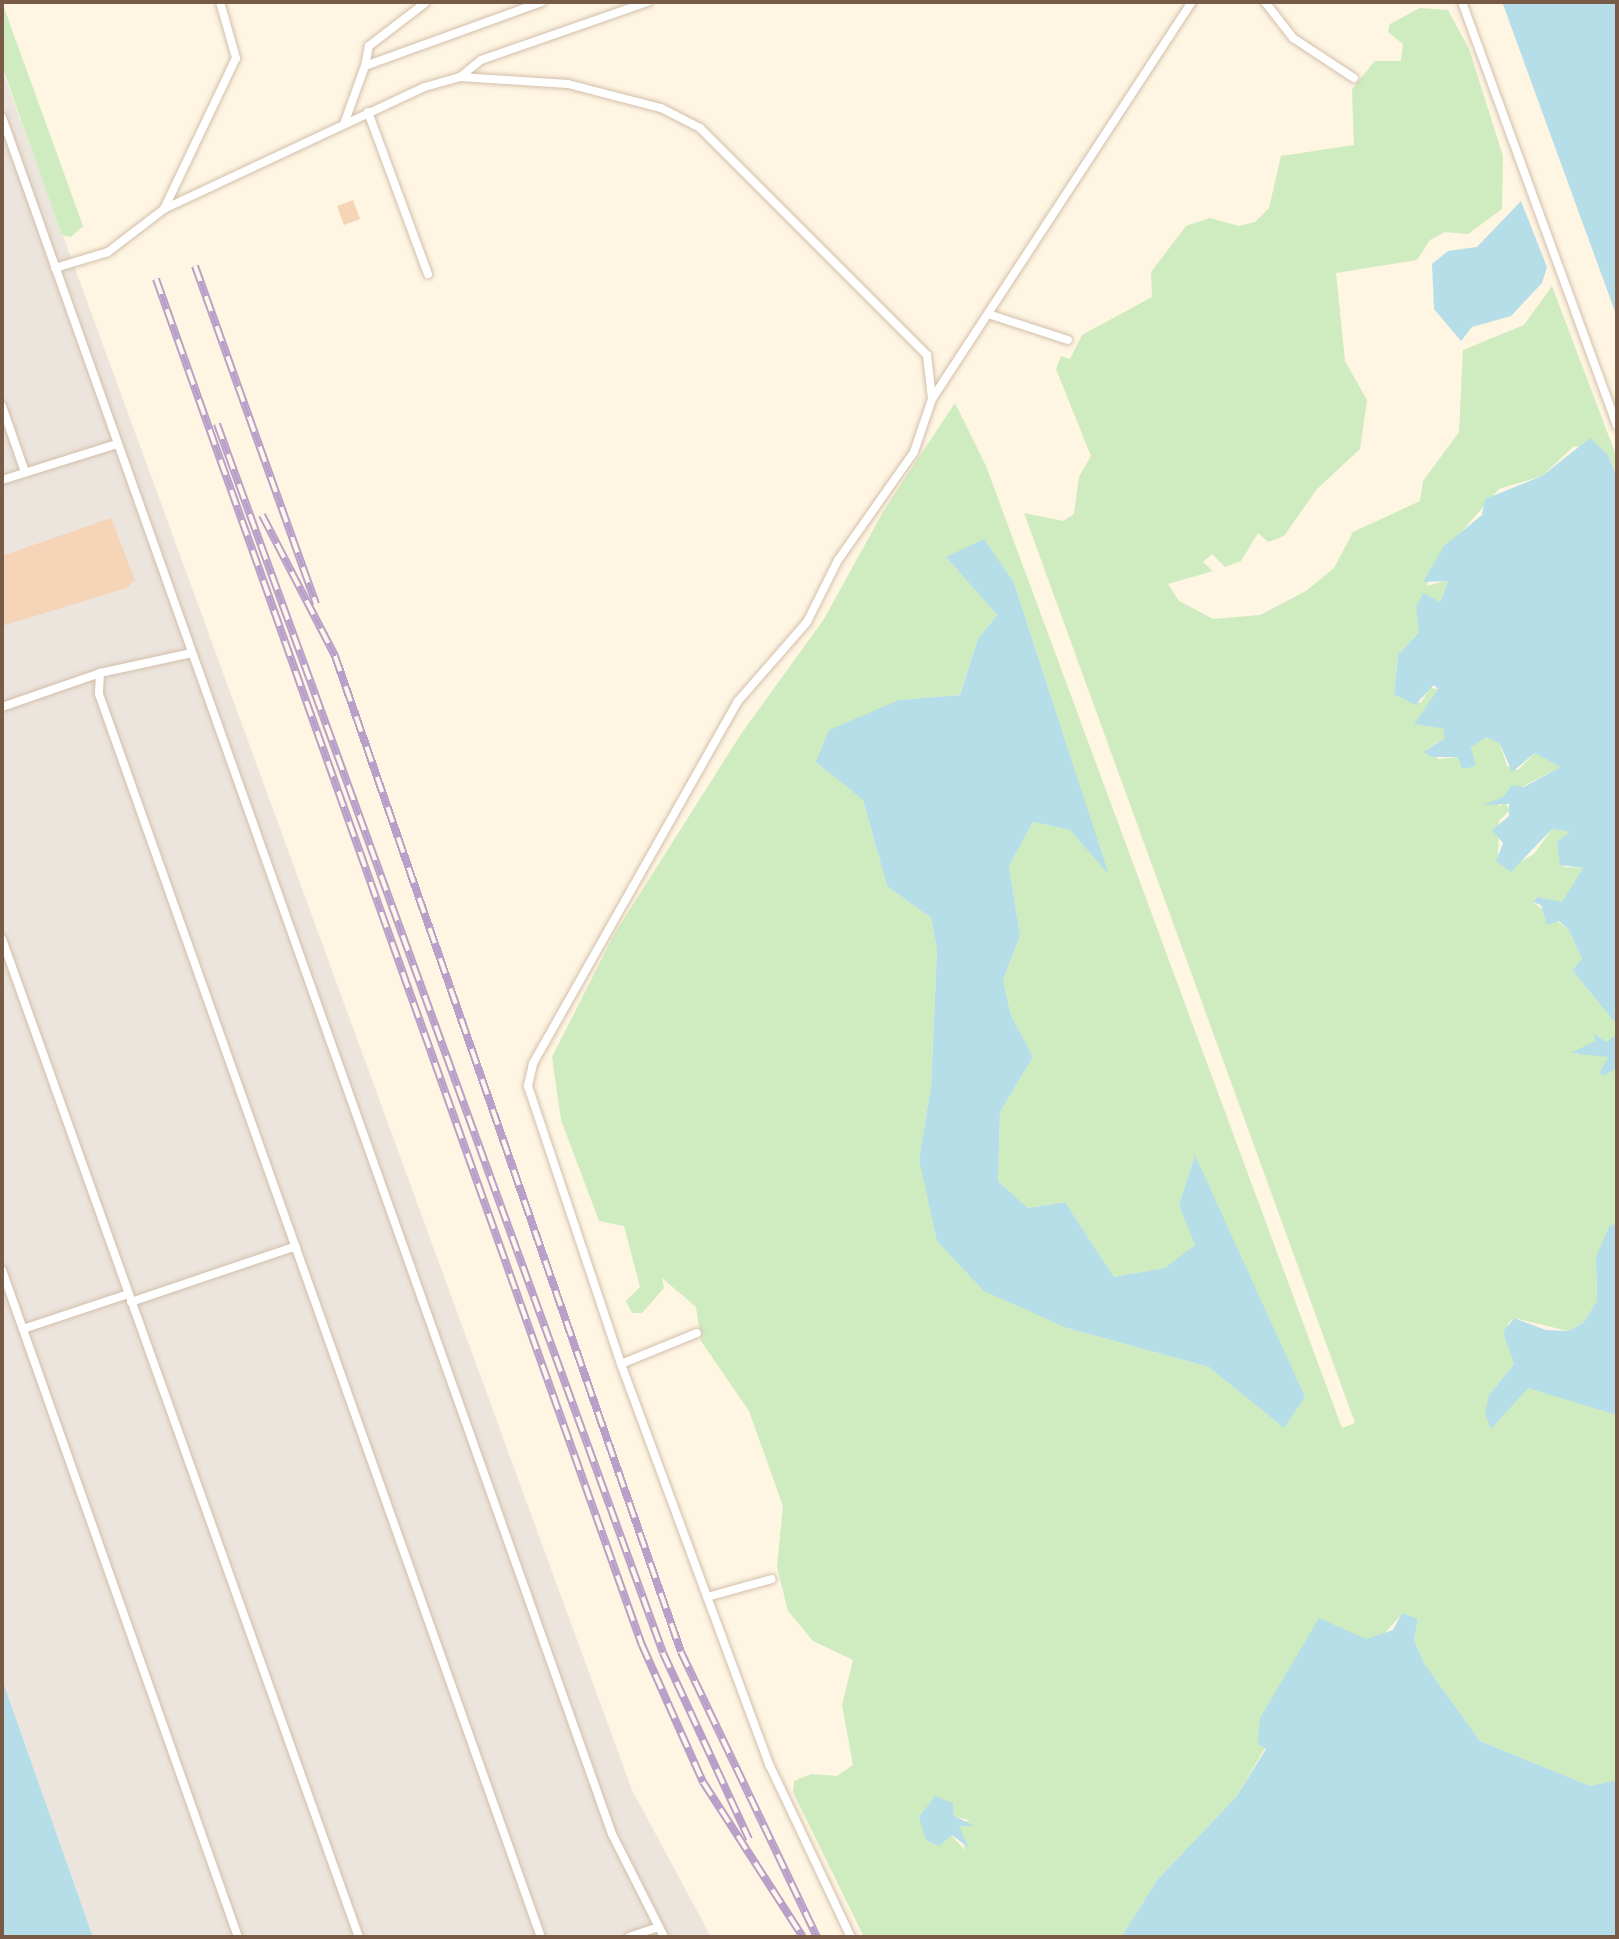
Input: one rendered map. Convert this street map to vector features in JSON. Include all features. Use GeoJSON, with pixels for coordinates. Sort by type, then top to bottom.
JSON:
{"type":"FeatureCollection","features":[{"type":"Feature","properties":{"kind":"lane"},"geometry":{"type":"LineString","coordinates":[[164,209],[236,58],[220,2]]}},
{"type":"Feature","properties":{"kind":"lane"},"geometry":{"type":"LineString","coordinates":[[365,66],[542,2]]}},
{"type":"Feature","properties":{"kind":"lane"},"geometry":{"type":"LineString","coordinates":[[55,268],[108,252],[164,209],[276,158],[368,111],[460,77],[481,60],[648,2]]}},
{"type":"Feature","properties":{"kind":"lane"},"geometry":{"type":"LineString","coordinates":[[851,1937],[770,1766],[621,1364],[528,1086],[533,1064],[738,701],[807,622],[838,560],[914,452],[932,399],[1192,2]]}},
{"type":"Feature","properties":{"kind":"lane"},"geometry":{"type":"LineString","coordinates":[[1265,2],[1293,38],[1354,78]]}},
{"type":"Feature","properties":{"kind":"lane"},"geometry":{"type":"LineString","coordinates":[[1462,2],[1617,426]]}},
{"type":"Feature","properties":{"kind":"lane"},"geometry":{"type":"LineString","coordinates":[[344,124],[365,66],[369,46],[425,3]]}},
{"type":"Feature","properties":{"kind":"lane"},"geometry":{"type":"LineString","coordinates":[[460,77],[569,84],[661,108],[700,128],[904,328],[927,355],[932,399]]}},
{"type":"Feature","properties":{"kind":"lane"},"geometry":{"type":"LineString","coordinates":[[368,111],[428,274]]}},
{"type":"Feature","properties":{"kind":"lane"},"geometry":{"type":"LineString","coordinates":[[2,117],[612,1834],[664,1937]]}},
{"type":"Feature","properties":{"kind":"lane"},"geometry":{"type":"LineString","coordinates":[[988,314],[1068,340]]}},
{"type":"Feature","properties":{"kind":"lane"},"geometry":{"type":"LineString","coordinates":[[2,406],[25,472]]}},
{"type":"Feature","properties":{"kind":"lane"},"geometry":{"type":"LineString","coordinates":[[2,480],[117,444]]}},
{"type":"Feature","properties":{"kind":"lane"},"geometry":{"type":"LineString","coordinates":[[2,708],[100,673],[192,653]]}},
{"type":"Feature","properties":{"kind":"lane"},"geometry":{"type":"LineString","coordinates":[[100,673],[99,695],[541,1937]]}},
{"type":"Feature","properties":{"kind":"lane"},"geometry":{"type":"LineString","coordinates":[[2,939],[359,1937]]}},
{"type":"Feature","properties":{"kind":"lane"},"geometry":{"type":"LineString","coordinates":[[23,1329],[296,1246]]}},
{"type":"Feature","properties":{"kind":"lane"},"geometry":{"type":"LineString","coordinates":[[2,1270],[238,1937]]}},
{"type":"Feature","properties":{"kind":"lane"},"geometry":{"type":"LineString","coordinates":[[621,1364],[696,1333]]}},
{"type":"Feature","properties":{"kind":"lane"},"geometry":{"type":"LineString","coordinates":[[707,1597],[772,1579]]}},
{"type":"Feature","properties":{"kind":"lane"},"geometry":{"type":"LineString","coordinates":[[629,1937],[658,1927]]}},
{"type":"Feature","properties":{"kind":"shaded area"},"geometry":{"type":"Polygon","coordinates":[[[2,69],[632,1790],[711,1937],[93,1937],[2,1679],[2,69]]]}},
{"type":"Feature","properties":{"kind":"green space"},"geometry":{"type":"Polygon","coordinates":[[[2,2],[83,226],[71,237],[62,235],[2,66],[2,2]]]}},
{"type":"Feature","properties":{"kind":"green space"},"geometry":{"type":"Polygon","coordinates":[[[1420,8],[1448,10],[1469,49],[1503,156],[1502,209],[1468,234],[1445,232],[1430,240],[1417,260],[1336,273],[1345,361],[1367,400],[1360,449],[1317,489],[1284,536],[1268,542],[1258,533],[1241,561],[1225,567],[1212,554],[1203,562],[1213,571],[1168,584],[1179,601],[1213,619],[1260,615],[1306,591],[1334,568],[1353,532],[1420,501],[1423,481],[1459,432],[1463,350],[1524,325],[1552,286],[1617,458],[1617,477],[1608,455],[1574,446],[1542,476],[1499,489],[1434,563],[1427,586],[1448,580],[1440,602],[1422,594],[1419,632],[1398,655],[1394,693],[1421,703],[1430,688],[1438,689],[1415,724],[1445,729],[1444,739],[1425,750],[1439,759],[1458,757],[1462,767],[1473,744],[1487,737],[1500,744],[1507,766],[1518,770],[1535,753],[1560,767],[1503,797],[1498,807],[1505,803],[1510,810],[1499,821],[1498,856],[1515,865],[1534,854],[1552,829],[1571,832],[1557,842],[1564,867],[1583,868],[1562,903],[1537,897],[1533,902],[1569,930],[1582,959],[1572,970],[1617,1025],[1616,1036],[1606,1042],[1594,1033],[1596,1041],[1574,1055],[1588,1051],[1608,1057],[1599,1073],[1617,1067],[1617,1222],[1596,1257],[1597,1301],[1583,1323],[1568,1331],[1514,1318],[1508,1323],[1514,1364],[1489,1395],[1492,1428],[1528,1387],[1617,1415],[1617,1780],[1590,1786],[1480,1741],[1424,1663],[1414,1640],[1418,1619],[1402,1614],[1382,1636],[1366,1640],[1335,1629],[1236,1797],[1158,1879],[1121,1937],[864,1937],[793,1792],[794,1781],[811,1774],[837,1776],[853,1765],[842,1705],[853,1660],[813,1641],[788,1611],[777,1567],[783,1506],[749,1411],[701,1341],[696,1307],[662,1278],[664,1288],[642,1313],[632,1313],[626,1301],[640,1287],[624,1226],[599,1221],[561,1120],[552,1057],[615,933],[741,734],[824,619],[884,510],[955,403],[986,466],[1342,1428],[1355,1423],[1024,513],[1063,521],[1074,514],[1079,477],[1091,456],[1056,369],[1061,356],[1070,359],[1082,335],[1152,297],[1151,272],[1186,226],[1210,218],[1239,226],[1255,222],[1269,208],[1281,156],[1354,145],[1352,89],[1375,61],[1401,61],[1403,44],[1388,32],[1390,24],[1420,8]],[[946,557],[997,615],[978,639],[960,695],[899,700],[863,800],[887,886],[931,918],[937,950],[931,1086],[919,1159],[1067,1328],[1209,1367],[1284,1427],[1195,1156],[1179,1205],[1196,1245],[1166,1268],[1114,1277],[1065,1202],[1028,1208],[998,1181],[1000,1112],[1033,1057],[1011,1015],[1003,980],[1020,936],[1009,866],[1033,822],[1070,830],[1108,873],[1014,583],[946,557]],[[953,1803],[951,1835],[965,1850],[959,1825],[969,1820],[954,1817],[953,1803]]]}},
{"type":"Feature","properties":{"kind":"water"},"geometry":{"type":"Polygon","coordinates":[[[1502,2],[1617,2],[1617,317],[1502,2]]]}},
{"type":"Feature","properties":{"kind":"water"},"geometry":{"type":"Polygon","coordinates":[[[1521,201],[1547,267],[1542,283],[1511,316],[1472,327],[1461,341],[1434,309],[1432,264],[1448,251],[1477,247],[1521,201]]]}},
{"type":"Feature","properties":{"kind":"water"},"geometry":{"type":"Polygon","coordinates":[[[1590,438],[1608,455],[1617,477],[1617,1025],[1572,970],[1582,959],[1569,930],[1559,921],[1547,925],[1541,905],[1533,902],[1537,897],[1562,902],[1583,868],[1560,865],[1557,842],[1570,832],[1552,829],[1511,872],[1496,861],[1503,843],[1492,830],[1509,816],[1509,804],[1483,805],[1503,797],[1512,785],[1524,787],[1560,767],[1535,753],[1512,772],[1500,744],[1487,737],[1471,747],[1476,766],[1462,769],[1458,757],[1432,757],[1423,752],[1444,739],[1444,729],[1414,724],[1438,689],[1434,685],[1415,705],[1394,694],[1398,655],[1419,632],[1416,607],[1423,593],[1440,602],[1448,581],[1423,582],[1444,546],[1482,515],[1485,499],[1542,476],[1590,438]]]}},
{"type":"Feature","properties":{"kind":"water"},"geometry":{"type":"Polygon","coordinates":[[[984,539],[1014,583],[1109,875],[1070,830],[1033,822],[1009,866],[1020,936],[1003,980],[1011,1015],[1033,1057],[1000,1112],[998,1181],[1028,1208],[1065,1202],[1114,1277],[1165,1268],[1195,1245],[1179,1205],[1195,1155],[1305,1397],[1284,1428],[1209,1367],[1067,1328],[984,1291],[937,1241],[919,1159],[931,1086],[937,950],[931,918],[887,886],[863,800],[816,762],[829,730],[899,700],[960,695],[978,639],[997,615],[946,557],[984,539]]]}},
{"type":"Feature","properties":{"kind":"water"},"geometry":{"type":"Polygon","coordinates":[[[1594,1033],[1606,1042],[1617,1034],[1617,1067],[1605,1076],[1599,1073],[1608,1057],[1571,1053],[1595,1041],[1594,1033]]]}},
{"type":"Feature","properties":{"kind":"water"},"geometry":{"type":"Polygon","coordinates":[[[1617,1222],[1617,1415],[1528,1388],[1491,1429],[1485,1413],[1489,1395],[1514,1364],[1503,1332],[1514,1318],[1546,1330],[1568,1331],[1583,1323],[1597,1301],[1596,1257],[1609,1227],[1617,1222]]]}},
{"type":"Feature","properties":{"kind":"water"},"geometry":{"type":"Polygon","coordinates":[[[1402,1613],[1418,1619],[1414,1640],[1424,1663],[1480,1741],[1590,1786],[1617,1780],[1617,1937],[1121,1937],[1158,1879],[1236,1797],[1266,1749],[1258,1744],[1260,1718],[1319,1618],[1366,1639],[1393,1630],[1402,1613]]]}},
{"type":"Feature","properties":{"kind":"water"},"geometry":{"type":"Polygon","coordinates":[[[2,1679],[93,1937],[2,1937],[2,1679]]]}},
{"type":"Feature","properties":{"kind":"water"},"geometry":{"type":"Polygon","coordinates":[[[935,1796],[953,1803],[954,1816],[975,1826],[959,1826],[969,1848],[952,1835],[939,1846],[926,1840],[919,1817],[935,1796]]]}},
{"type":"Feature","properties":{"kind":"pier"},"geometry":{"type":"Polygon","coordinates":[[[1499,2],[1502,2],[1617,320],[1614,318],[1499,2]]]}},
{"type":"Feature","properties":{"kind":"building"},"geometry":{"type":"Polygon","coordinates":[[[353,200],[360,219],[344,225],[337,206],[353,200]]]}},
{"type":"Feature","properties":{"kind":"building"},"geometry":{"type":"Polygon","coordinates":[[[111,518],[135,580],[127,588],[2,626],[2,556],[111,518]]]}},
{"type":"Feature","properties":{"kind":"railway"},"geometry":{"type":"LineString","coordinates":[[195,266],[316,604]]}},
{"type":"Feature","properties":{"kind":"railway"},"geometry":{"type":"LineString","coordinates":[[156,279],[642,1645],[703,1782],[803,1937]]}},
{"type":"Feature","properties":{"kind":"railway"},"geometry":{"type":"LineString","coordinates":[[217,424],[663,1653],[749,1839]]}},
{"type":"Feature","properties":{"kind":"railway"},"geometry":{"type":"LineString","coordinates":[[262,515],[335,656],[681,1652],[817,1937]]}}]}
